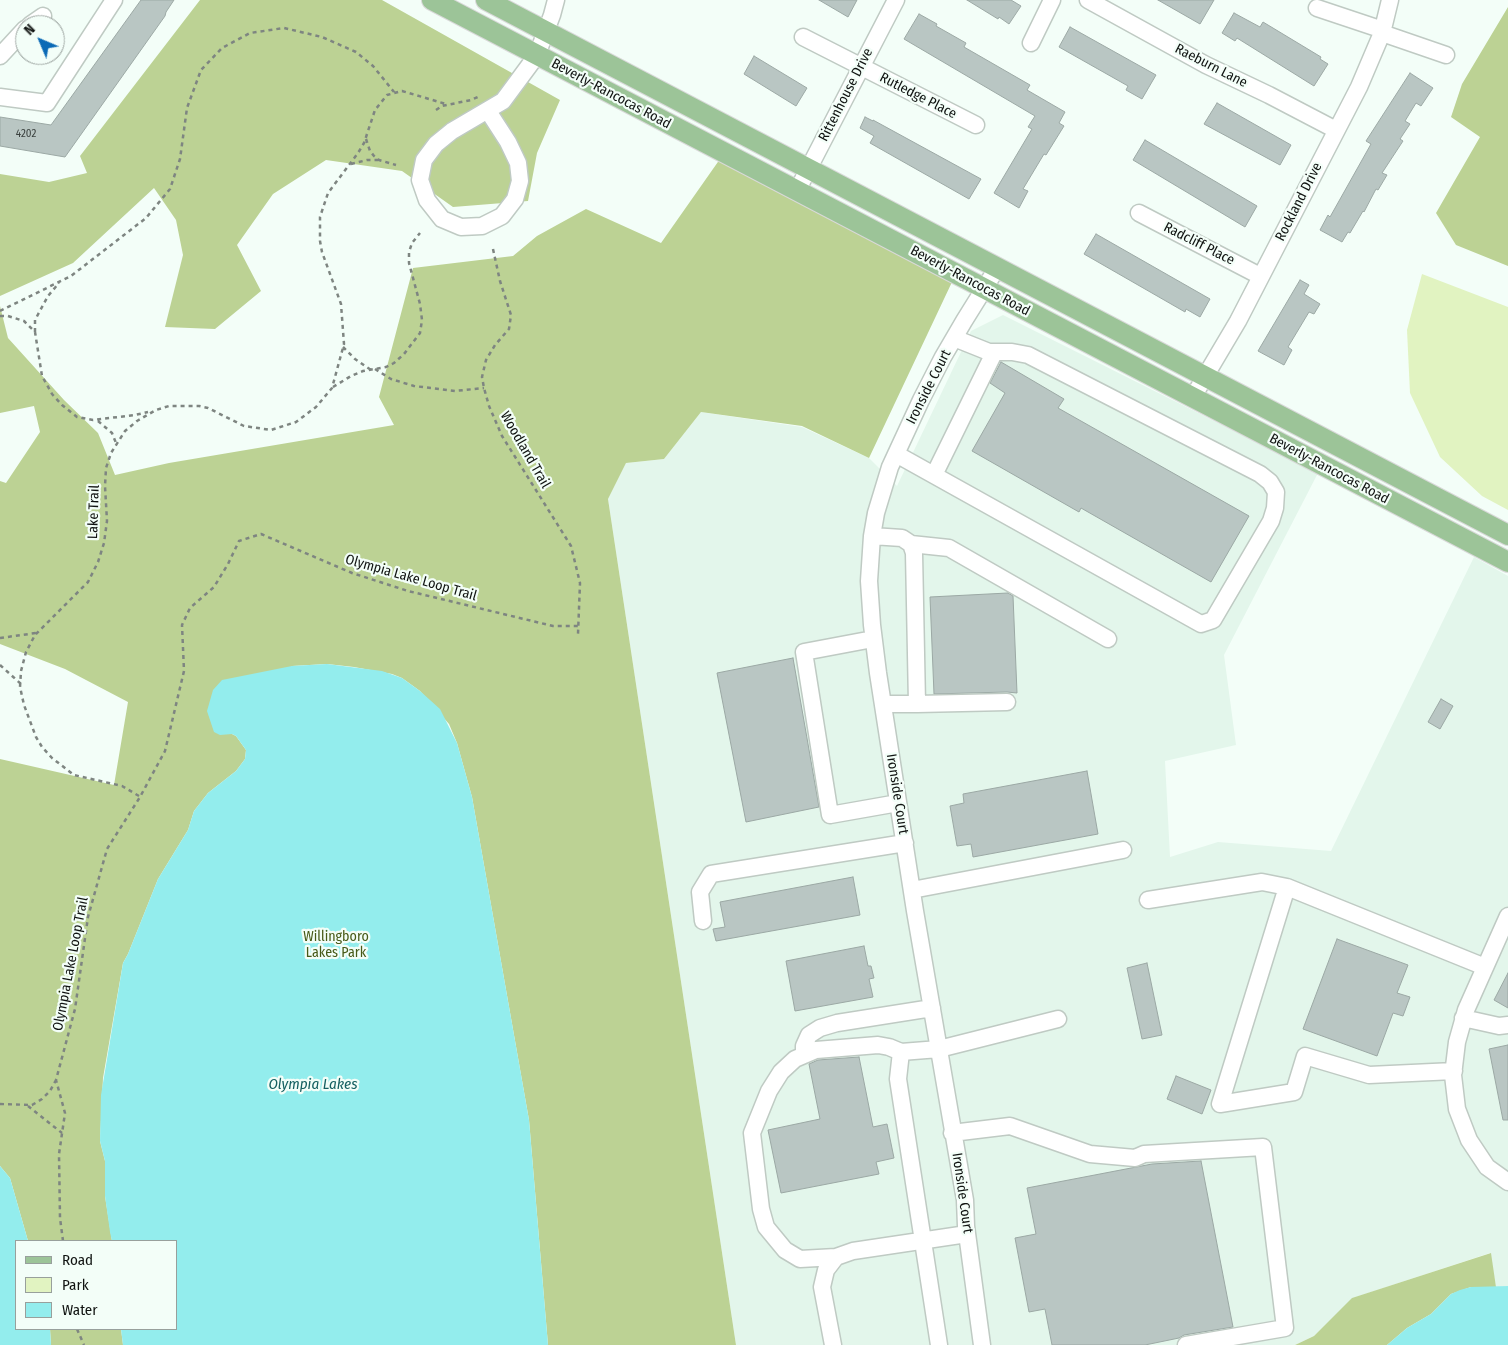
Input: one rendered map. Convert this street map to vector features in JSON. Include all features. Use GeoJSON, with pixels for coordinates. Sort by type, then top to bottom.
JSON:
{"type":"FeatureCollection","features":[{"type":"Feature","properties":{"kind":"main road","name":"Beverly-Rancocas Road"},"geometry":{"type":"LineString","coordinates":[[432,0],[1508,562]]}},
{"type":"Feature","properties":{"kind":"main road","name":"Beverly-Rancocas Road"},"geometry":{"type":"LineString","coordinates":[[486,0],[1508,535]]}},
{"type":"Feature","properties":{"kind":"street"},"geometry":{"type":"LineString","coordinates":[[0,98],[47,103],[114,0]]}},
{"type":"Feature","properties":{"kind":"street"},"geometry":{"type":"LineString","coordinates":[[488,111],[508,142],[518,162],[520,181],[515,199],[502,216],[482,226],[462,227],[442,219],[427,200],[420,180],[424,160],[436,144],[452,131],[504,101],[537,55],[556,0]]}},
{"type":"Feature","properties":{"kind":"street","name":"Rittenhouse Drive"},"geometry":{"type":"LineString","coordinates":[[797,191],[896,0]]}},
{"type":"Feature","properties":{"kind":"street"},"geometry":{"type":"LineString","coordinates":[[1030,43],[1052,0]]}},
{"type":"Feature","properties":{"kind":"street","name":"Raeburn Lane"},"geometry":{"type":"LineString","coordinates":[[1088,0],[1106,4],[1206,65],[1336,130]]}},
{"type":"Feature","properties":{"kind":"street","name":"Rockland Drive"},"geometry":{"type":"LineString","coordinates":[[1193,398],[1238,321],[1359,87],[1382,32],[1390,0]]}},
{"type":"Feature","properties":{"kind":"street"},"geometry":{"type":"LineString","coordinates":[[1317,8],[1446,55]]}},
{"type":"Feature","properties":{"kind":"street","name":"Rutledge Place"},"geometry":{"type":"LineString","coordinates":[[803,37],[976,125]]}},
{"type":"Feature","properties":{"kind":"street"},"geometry":{"type":"LineString","coordinates":[[0,56],[15,40]]}},
{"type":"Feature","properties":{"kind":"street","name":"Radcliff Place"},"geometry":{"type":"LineString","coordinates":[[1139,213],[1260,276]]}},
{"type":"Feature","properties":{"kind":"street","name":"Ironside Court"},"geometry":{"type":"LineString","coordinates":[[982,1345],[964,1200],[882,704],[873,639],[870,581],[872,536],[883,490],[896,454],[921,400],[954,338],[998,268]]}},
{"type":"Feature","properties":{"kind":"street"},"geometry":{"type":"LineString","coordinates":[[896,454],[1201,624],[1212,620],[1271,521],[1275,508],[1276,492],[1270,482],[1260,474],[1028,355],[1012,352],[994,353],[954,338]]}},
{"type":"Feature","properties":{"kind":"street"},"geometry":{"type":"LineString","coordinates":[[934,475],[994,353]]}},
{"type":"Feature","properties":{"kind":"street"},"geometry":{"type":"LineString","coordinates":[[872,536],[902,538],[911,544],[950,548],[1108,639]]}},
{"type":"Feature","properties":{"kind":"street"},"geometry":{"type":"LineString","coordinates":[[911,544],[914,553],[917,704]]}},
{"type":"Feature","properties":{"kind":"street"},"geometry":{"type":"LineString","coordinates":[[873,639],[804,652],[830,815],[898,803]]}},
{"type":"Feature","properties":{"kind":"street"},"geometry":{"type":"LineString","coordinates":[[882,704],[1007,702]]}},
{"type":"Feature","properties":{"kind":"street"},"geometry":{"type":"LineString","coordinates":[[703,921],[700,892],[710,874],[904,843]]}},
{"type":"Feature","properties":{"kind":"street"},"geometry":{"type":"LineString","coordinates":[[912,890],[1123,850]]}},
{"type":"Feature","properties":{"kind":"street"},"geometry":{"type":"LineString","coordinates":[[1148,900],[1262,882],[1287,887],[1485,967]]}},
{"type":"Feature","properties":{"kind":"street"},"geometry":{"type":"LineString","coordinates":[[1287,887],[1220,1104],[1294,1092],[1305,1056],[1369,1075],[1454,1070]]}},
{"type":"Feature","properties":{"kind":"street"},"geometry":{"type":"LineString","coordinates":[[1508,916],[1463,1018],[1457,1042],[1454,1070],[1454,1092],[1457,1109],[1469,1140],[1487,1166],[1508,1182]]}},
{"type":"Feature","properties":{"kind":"street"},"geometry":{"type":"LineString","coordinates":[[804,1055],[804,1046],[809,1035],[820,1028],[837,1023],[932,1008]]}},
{"type":"Feature","properties":{"kind":"street"},"geometry":{"type":"LineString","coordinates":[[1463,1018],[1500,1026],[1508,1025]]}},
{"type":"Feature","properties":{"kind":"street"},"geometry":{"type":"LineString","coordinates":[[967,1234],[853,1251],[836,1257],[800,1259],[785,1250],[766,1227],[761,1209],[752,1133],[769,1091],[781,1072],[795,1058],[816,1050],[878,1045],[901,1052],[939,1048],[1058,1019]]}},
{"type":"Feature","properties":{"kind":"street"},"geometry":{"type":"LineString","coordinates":[[901,1052],[898,1079],[939,1345]]}},
{"type":"Feature","properties":{"kind":"street"},"geometry":{"type":"LineString","coordinates":[[952,1134],[1010,1126],[1090,1154],[1134,1158],[1144,1154],[1263,1147],[1285,1328],[1186,1345]]}},
{"type":"Feature","properties":{"kind":"street"},"geometry":{"type":"LineString","coordinates":[[833,1345],[822,1287],[826,1270],[836,1257]]}},
{"type":"Feature","properties":{"kind":"path"},"geometry":{"type":"LineString","coordinates":[[0,311],[71,276],[146,218],[170,189],[180,159],[187,108],[201,70],[222,48],[250,33],[284,28],[322,37],[356,52],[373,66],[394,92],[411,92],[446,104]]}},
{"type":"Feature","properties":{"kind":"path","name":"Lake Trail"},"geometry":{"type":"LineString","coordinates":[[332,388],[343,347],[341,304],[322,252],[319,231],[320,217],[328,193],[350,164],[366,137],[377,105],[387,95],[394,92]]}},
{"type":"Feature","properties":{"kind":"path"},"geometry":{"type":"LineString","coordinates":[[436,110],[446,104],[471,100],[488,92]]}},
{"type":"Feature","properties":{"kind":"path"},"geometry":{"type":"LineString","coordinates":[[366,137],[370,151],[379,160]]}},
{"type":"Feature","properties":{"kind":"path"},"geometry":{"type":"LineString","coordinates":[[350,164],[367,160],[379,160],[396,165]]}},
{"type":"Feature","properties":{"kind":"path","name":"Lake Trail"},"geometry":{"type":"LineString","coordinates":[[140,797],[122,786],[74,775],[52,758],[36,737],[24,705],[21,684],[21,671],[26,652],[36,633],[88,582],[98,562],[104,543],[107,521],[106,468],[116,443],[137,421],[156,410],[170,406],[199,406],[217,412],[244,426],[271,430],[296,422],[316,407],[332,388],[351,376],[386,367],[394,363],[404,354],[420,332],[422,320],[420,304],[409,263],[409,252],[412,243],[420,234]]}},
{"type":"Feature","properties":{"kind":"path","name":"Woodland Trail"},"geometry":{"type":"LineString","coordinates":[[492,249],[511,315],[509,329],[495,345],[486,360],[482,377],[484,388],[489,406],[502,436],[572,546],[580,583],[578,634]]}},
{"type":"Feature","properties":{"kind":"path"},"geometry":{"type":"LineString","coordinates":[[60,281],[48,296],[35,320],[42,376],[52,394],[62,406],[77,417],[96,420],[136,415],[156,410]]}},
{"type":"Feature","properties":{"kind":"path"},"geometry":{"type":"LineString","coordinates":[[0,316],[8,316],[24,321],[35,332]]}},
{"type":"Feature","properties":{"kind":"path"},"geometry":{"type":"LineString","coordinates":[[343,347],[355,359],[371,370]]}},
{"type":"Feature","properties":{"kind":"path"},"geometry":{"type":"LineString","coordinates":[[375,370],[391,379],[414,386],[455,391],[484,388]]}},
{"type":"Feature","properties":{"kind":"path"},"geometry":{"type":"LineString","coordinates":[[96,420],[112,432],[116,443]]}},
{"type":"Feature","properties":{"kind":"path","name":"Olympia Lake Loop Trail"},"geometry":{"type":"LineString","coordinates":[[56,1080],[75,1009],[88,917],[107,849],[140,797],[165,751],[184,671],[182,625],[190,608],[214,587],[239,541],[261,534],[352,573],[408,591],[552,626],[578,626]]}},
{"type":"Feature","properties":{"kind":"path"},"geometry":{"type":"LineString","coordinates":[[0,638],[36,633]]}},
{"type":"Feature","properties":{"kind":"path"},"geometry":{"type":"LineString","coordinates":[[0,665],[21,684]]}},
{"type":"Feature","properties":{"kind":"path"},"geometry":{"type":"LineString","coordinates":[[0,1104],[28,1105],[42,1099],[50,1091],[56,1080]]}},
{"type":"Feature","properties":{"kind":"path"},"geometry":{"type":"LineString","coordinates":[[56,1080],[66,1113],[59,1154],[60,1218],[64,1240]]}},
{"type":"Feature","properties":{"kind":"path"},"geometry":{"type":"LineString","coordinates":[[28,1105],[62,1133]]}},
{"type":"Feature","properties":{"kind":"path"},"geometry":{"type":"LineString","coordinates":[[77,1330],[84,1345]]}},
{"type":"Feature","properties":{"kind":"shaded area"},"geometry":{"type":"Polygon","coordinates":[[[1003,315],[1318,473],[1224,655],[1236,745],[1165,761],[1170,857],[1218,842],[1331,851],[1474,557],[1508,576],[1508,1286],[1496,1287],[1490,1253],[1353,1298],[1314,1336],[1295,1345],[736,1345],[608,499],[626,463],[664,459],[701,412],[802,427],[869,458],[897,486],[971,331],[1003,315]]]}},
{"type":"Feature","properties":{"kind":"green space"},"geometry":{"type":"Polygon","coordinates":[[[200,0],[382,0],[560,100],[537,153],[528,201],[453,207],[402,171],[326,160],[273,194],[237,245],[261,291],[215,329],[165,327],[183,255],[176,220],[154,188],[73,263],[0,296],[0,174],[49,182],[87,173],[80,156],[200,0]]]}},
{"type":"Feature","properties":{"kind":"green space"},"geometry":{"type":"Polygon","coordinates":[[[1508,7],[1508,266],[1456,245],[1436,213],[1480,137],[1451,117],[1462,84],[1508,7]]]}},
{"type":"Feature","properties":{"kind":"green space"},"geometry":{"type":"Polygon","coordinates":[[[720,159],[952,282],[869,458],[802,426],[701,412],[664,459],[626,463],[608,499],[736,1345],[548,1345],[529,1120],[472,797],[457,743],[449,724],[420,691],[402,678],[392,674],[354,667],[327,664],[292,666],[232,734],[236,736],[246,750],[245,759],[236,771],[208,793],[194,811],[188,830],[158,879],[123,963],[103,1078],[100,1141],[105,1161],[105,1196],[112,1240],[28,1240],[10,1178],[0,1166],[0,759],[114,785],[128,702],[65,669],[0,644],[0,481],[6,483],[40,432],[34,406],[0,413],[0,306],[8,338],[64,400],[98,433],[115,475],[169,463],[394,425],[379,397],[413,268],[513,256],[537,236],[586,209],[661,243],[720,159]]]}},
{"type":"Feature","properties":{"kind":"green space"},"geometry":{"type":"Polygon","coordinates":[[[1422,274],[1508,307],[1508,510],[1482,496],[1440,457],[1410,393],[1407,330],[1422,274]]]}},
{"type":"Feature","properties":{"kind":"green space"},"geometry":{"type":"Polygon","coordinates":[[[1491,1253],[1496,1287],[1471,1287],[1451,1294],[1431,1314],[1407,1328],[1387,1345],[1295,1345],[1314,1336],[1352,1298],[1491,1253]]]}},
{"type":"Feature","properties":{"kind":"green space"},"geometry":{"type":"Polygon","coordinates":[[[50,1330],[121,1330],[123,1345],[51,1345],[50,1330]]]}},
{"type":"Feature","properties":{"kind":"water","name":"Olympia Lakes"},"geometry":{"type":"Polygon","coordinates":[[[327,664],[382,671],[402,678],[440,709],[457,743],[472,797],[529,1120],[548,1345],[123,1345],[121,1330],[178,1330],[178,1240],[112,1240],[110,1232],[105,1196],[105,1161],[100,1141],[101,1095],[123,963],[158,879],[188,830],[194,811],[208,793],[236,771],[245,759],[246,750],[236,736],[232,734],[220,735],[214,732],[207,711],[213,690],[222,680],[292,666],[327,664]]]}},
{"type":"Feature","properties":{"kind":"water"},"geometry":{"type":"Polygon","coordinates":[[[0,1166],[10,1178],[28,1240],[15,1240],[15,1330],[50,1330],[51,1345],[0,1345],[0,1166]]]}},
{"type":"Feature","properties":{"kind":"water"},"geometry":{"type":"Polygon","coordinates":[[[1508,1286],[1508,1345],[1387,1345],[1407,1328],[1431,1314],[1451,1294],[1471,1287],[1508,1286]]]}},
{"type":"Feature","properties":{"kind":"building"},"geometry":{"type":"Polygon","coordinates":[[[141,0],[174,0],[165,16],[65,157],[0,146],[0,117],[51,125],[141,0]]]}},
{"type":"Feature","properties":{"kind":"building"},"geometry":{"type":"Polygon","coordinates":[[[819,0],[857,0],[848,17],[819,0]]]}},
{"type":"Feature","properties":{"kind":"building"},"geometry":{"type":"Polygon","coordinates":[[[967,0],[1011,0],[1021,6],[1009,24],[967,0]]]}},
{"type":"Feature","properties":{"kind":"building"},"geometry":{"type":"Polygon","coordinates":[[[1158,0],[1214,0],[1200,24],[1158,0]]]}},
{"type":"Feature","properties":{"kind":"building"},"geometry":{"type":"Polygon","coordinates":[[[1234,13],[1260,27],[1263,22],[1321,57],[1320,59],[1328,64],[1314,86],[1237,38],[1235,41],[1222,33],[1234,13]]]}},
{"type":"Feature","properties":{"kind":"building"},"geometry":{"type":"Polygon","coordinates":[[[919,14],[966,43],[964,47],[1030,85],[1027,90],[1065,112],[1059,123],[1064,126],[1023,189],[1028,191],[1019,208],[994,193],[1032,129],[1028,127],[1035,116],[904,39],[919,14]]]}},
{"type":"Feature","properties":{"kind":"building"},"geometry":{"type":"Polygon","coordinates":[[[1070,27],[1156,75],[1142,99],[1126,90],[1128,86],[1059,47],[1070,27]]]}},
{"type":"Feature","properties":{"kind":"building"},"geometry":{"type":"Polygon","coordinates":[[[754,56],[807,88],[796,106],[744,74],[754,56]]]}},
{"type":"Feature","properties":{"kind":"building"},"geometry":{"type":"Polygon","coordinates":[[[1410,73],[1433,88],[1421,106],[1416,103],[1405,121],[1410,124],[1400,139],[1403,141],[1382,173],[1387,175],[1378,190],[1376,189],[1350,233],[1348,232],[1342,242],[1320,230],[1328,215],[1330,217],[1371,144],[1366,141],[1410,73]]]}},
{"type":"Feature","properties":{"kind":"building"},"geometry":{"type":"Polygon","coordinates":[[[1217,103],[1291,145],[1280,165],[1204,124],[1217,103]]]}},
{"type":"Feature","properties":{"kind":"building"},"geometry":{"type":"Polygon","coordinates":[[[865,117],[981,179],[969,199],[870,143],[874,136],[860,128],[865,117]]]}},
{"type":"Feature","properties":{"kind":"building"},"geometry":{"type":"Polygon","coordinates":[[[1145,140],[1257,206],[1245,227],[1133,160],[1145,140]]]}},
{"type":"Feature","properties":{"kind":"building"},"geometry":{"type":"Polygon","coordinates":[[[1096,234],[1210,299],[1200,317],[1186,309],[1185,312],[1084,254],[1096,234]]]}},
{"type":"Feature","properties":{"kind":"building"},"geometry":{"type":"Polygon","coordinates":[[[1300,280],[1309,285],[1304,294],[1320,304],[1314,314],[1309,312],[1288,347],[1292,350],[1284,365],[1258,351],[1300,280]]]}},
{"type":"Feature","properties":{"kind":"building"},"geometry":{"type":"Polygon","coordinates":[[[1001,362],[1064,399],[1058,408],[1249,516],[1211,582],[1081,508],[1079,512],[972,451],[1005,393],[990,383],[1001,362]]]}},
{"type":"Feature","properties":{"kind":"building"},"geometry":{"type":"Polygon","coordinates":[[[1008,593],[1013,596],[1017,693],[934,694],[930,597],[1008,593]]]}},
{"type":"Feature","properties":{"kind":"building"},"geometry":{"type":"Polygon","coordinates":[[[793,658],[819,807],[746,822],[717,673],[793,658]]]}},
{"type":"Feature","properties":{"kind":"building"},"geometry":{"type":"Polygon","coordinates":[[[1441,699],[1453,706],[1440,729],[1428,722],[1441,699]]]}},
{"type":"Feature","properties":{"kind":"building"},"geometry":{"type":"Polygon","coordinates":[[[1087,771],[1098,834],[973,857],[971,844],[957,846],[950,806],[964,803],[963,794],[1087,771]]]}},
{"type":"Feature","properties":{"kind":"building"},"geometry":{"type":"Polygon","coordinates":[[[853,877],[860,915],[716,941],[713,929],[725,927],[720,902],[853,877]]]}},
{"type":"Feature","properties":{"kind":"building"},"geometry":{"type":"Polygon","coordinates":[[[1337,939],[1408,965],[1397,993],[1410,997],[1403,1016],[1393,1013],[1377,1056],[1303,1029],[1337,939]]]}},
{"type":"Feature","properties":{"kind":"building"},"geometry":{"type":"Polygon","coordinates":[[[864,946],[868,966],[871,966],[874,978],[869,979],[873,997],[795,1011],[786,961],[864,946]]]}},
{"type":"Feature","properties":{"kind":"building"},"geometry":{"type":"Polygon","coordinates":[[[1147,963],[1162,1035],[1142,1039],[1127,968],[1147,963]]]}},
{"type":"Feature","properties":{"kind":"building"},"geometry":{"type":"Polygon","coordinates":[[[1508,973],[1508,1008],[1494,1000],[1508,973]]]}},
{"type":"Feature","properties":{"kind":"building"},"geometry":{"type":"Polygon","coordinates":[[[1508,1045],[1508,1120],[1503,1120],[1489,1049],[1508,1045]]]}},
{"type":"Feature","properties":{"kind":"building"},"geometry":{"type":"Polygon","coordinates":[[[859,1057],[873,1127],[887,1124],[894,1158],[876,1162],[879,1174],[781,1193],[768,1130],[820,1119],[809,1064],[818,1060],[859,1057]]]}},
{"type":"Feature","properties":{"kind":"building"},"geometry":{"type":"Polygon","coordinates":[[[1176,1076],[1211,1090],[1202,1114],[1167,1099],[1176,1076]]]}},
{"type":"Feature","properties":{"kind":"building"},"geometry":{"type":"Polygon","coordinates":[[[1201,1161],[1233,1327],[1184,1335],[1179,1338],[1145,1345],[1052,1345],[1045,1309],[1029,1312],[1015,1238],[1036,1234],[1027,1188],[1152,1164],[1201,1161]]]}},
{"type":"Feature","properties":{"kind":"park label","name":"Willingboro Lakes Park"},"geometry":{"type":"Point","coordinates":[336,946]}}]}
